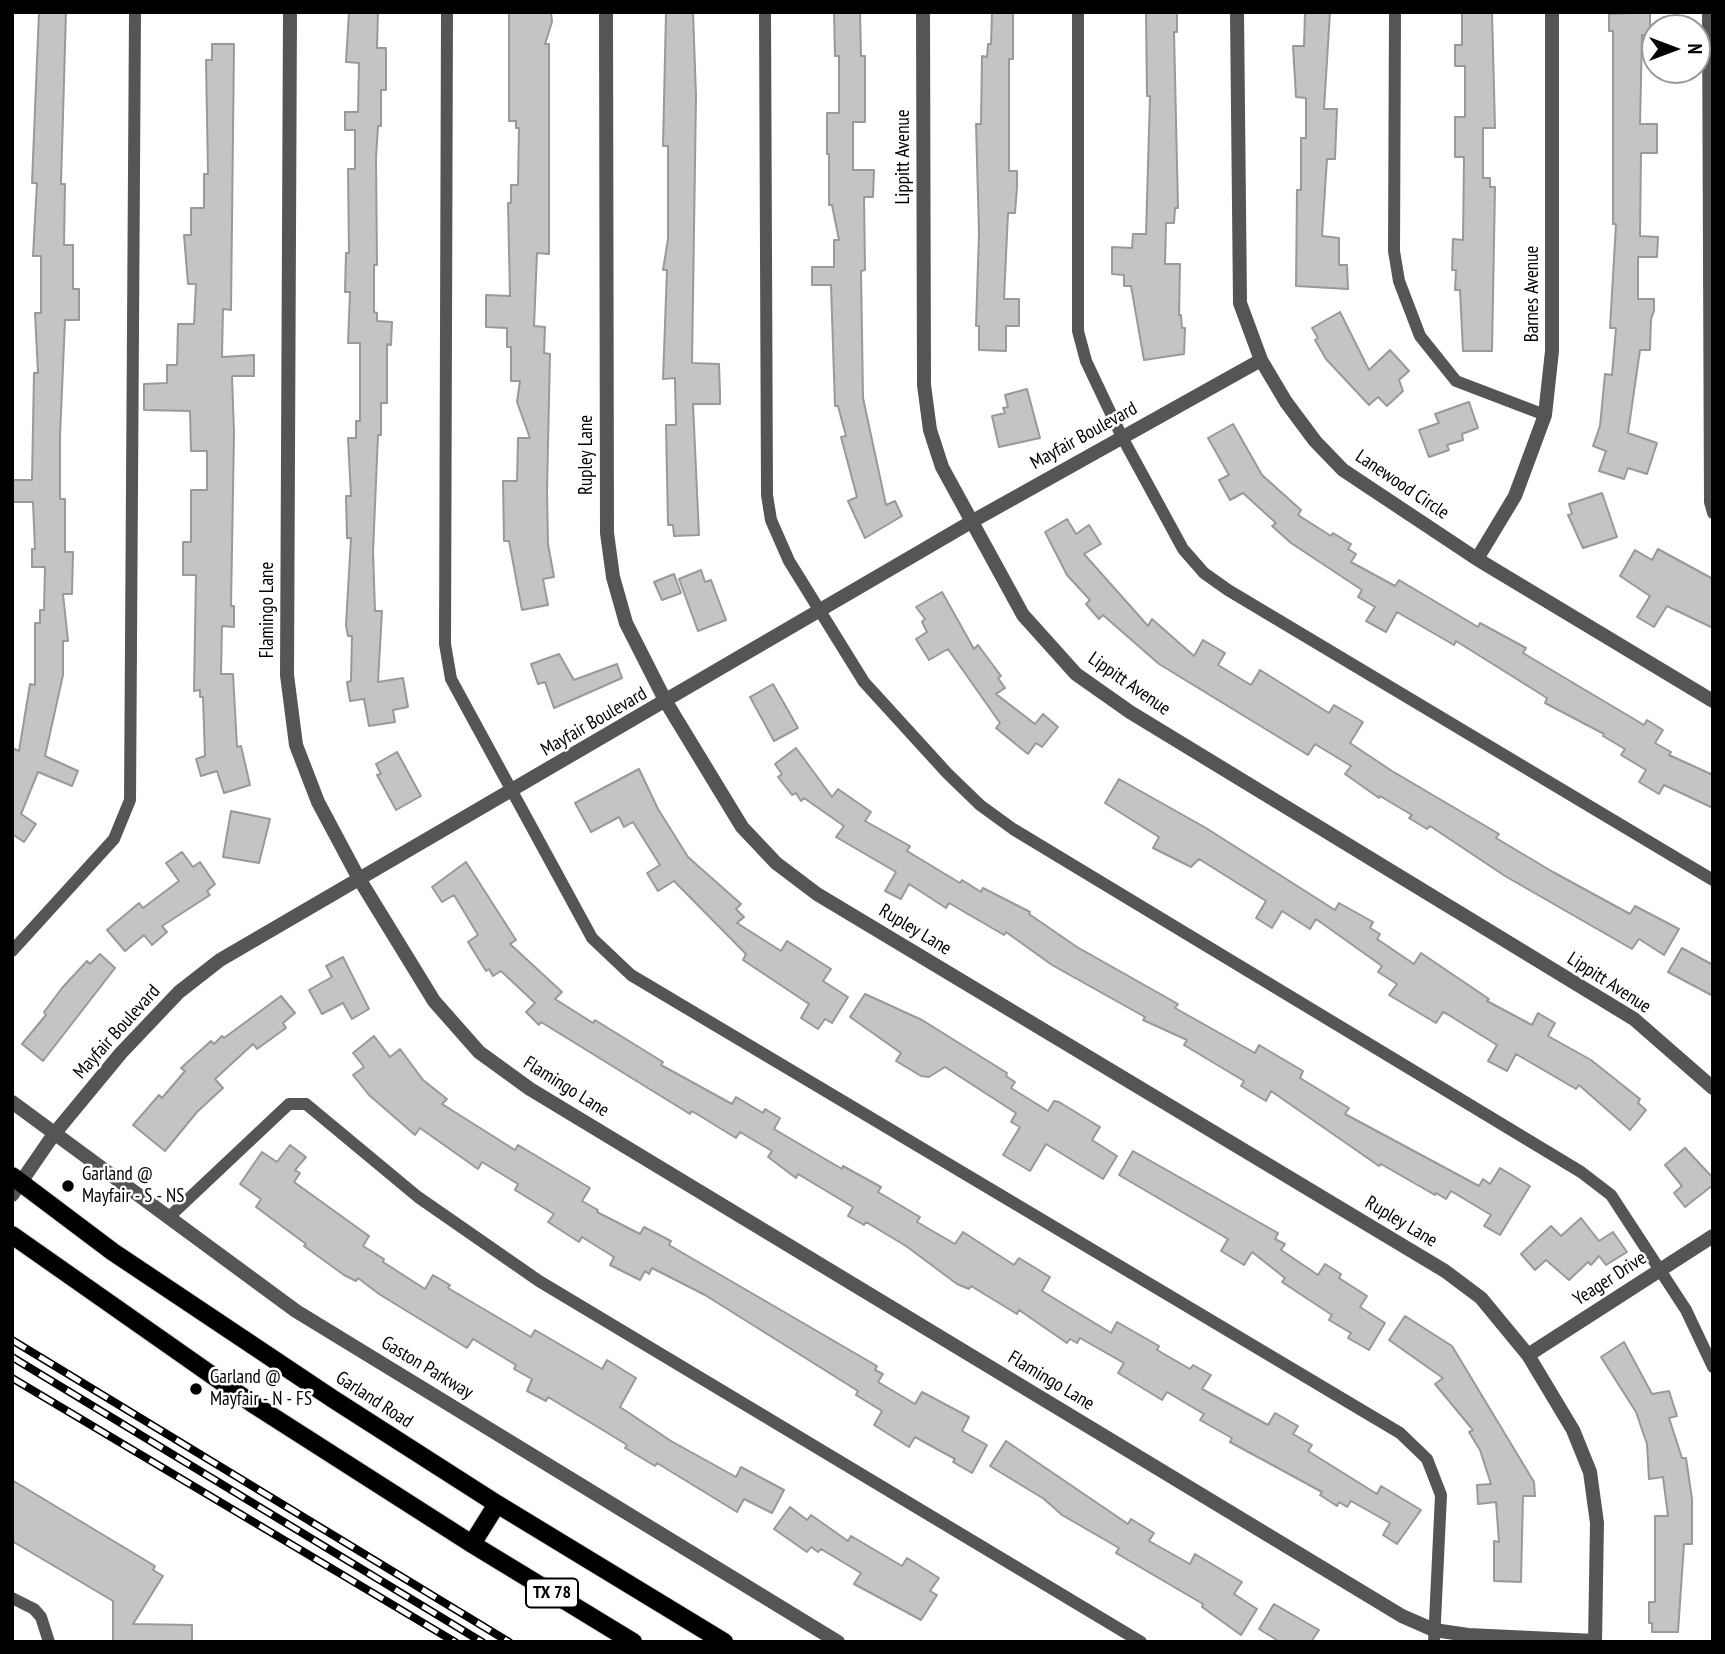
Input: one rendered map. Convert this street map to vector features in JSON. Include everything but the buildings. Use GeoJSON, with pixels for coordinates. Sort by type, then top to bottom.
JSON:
{"type":"FeatureCollection","features":[{"type":"Feature","properties":{"kind":"main road","name":"Garland Road"},"geometry":{"type":"LineString","coordinates":[[15,1184],[113,1252],[497,1504],[724,1642]]}},
{"type":"Feature","properties":{"kind":"main road","name":"TX 78"},"geometry":{"type":"LineString","coordinates":[[12,1235],[253,1404],[471,1544],[633,1642]]}},
{"type":"Feature","properties":{"kind":"main road"},"geometry":{"type":"LineString","coordinates":[[471,1544],[497,1504]]}},
{"type":"Feature","properties":{"kind":"street","name":"Flamingo Lane"},"geometry":{"type":"LineString","coordinates":[[290,12],[287,676],[296,745],[318,802],[358,877],[434,1001],[479,1052],[530,1089],[1434,1636],[1595,1641]]}},
{"type":"Feature","properties":{"kind":"street","name":"Rupley Lane"},"geometry":{"type":"LineString","coordinates":[[606,12],[607,533],[613,577],[625,622],[666,702],[743,827],[776,863],[829,901],[1445,1272],[1481,1298],[1528,1355],[1573,1430],[1590,1472],[1597,1523],[1595,1641]]}},
{"type":"Feature","properties":{"kind":"street","name":"Lippitt Avenue"},"geometry":{"type":"LineString","coordinates":[[923,12],[924,385],[930,430],[942,467],[1023,615],[1076,674],[1130,712],[1634,1019],[1713,1088]]}},
{"type":"Feature","properties":{"kind":"street","name":"Lanewood Circle"},"geometry":{"type":"LineString","coordinates":[[1237,12],[1240,303],[1261,360],[1286,402],[1315,441],[1343,470],[1477,559],[1713,701]]}},
{"type":"Feature","properties":{"kind":"street","name":"Barnes Avenue"},"geometry":{"type":"LineString","coordinates":[[1477,559],[1515,496],[1545,415],[1552,351],[1552,12]]}},
{"type":"Feature","properties":{"kind":"street","name":"Mayfair Boulevard"},"geometry":{"type":"LineString","coordinates":[[15,1184],[121,1053],[179,992],[220,960],[358,877],[512,792],[971,522],[1261,360]]}},
{"type":"Feature","properties":{"kind":"street","name":"Gaston Parkway"},"geometry":{"type":"LineString","coordinates":[[12,1102],[296,1311],[838,1642]]}},
{"type":"Feature","properties":{"kind":"street","name":"Yeager Drive"},"geometry":{"type":"LineString","coordinates":[[1528,1355],[1713,1236]]}},
{"type":"Feature","properties":{"kind":"lane"},"geometry":{"type":"LineString","coordinates":[[12,951],[114,839],[130,800],[135,12]]}},
{"type":"Feature","properties":{"kind":"lane"},"geometry":{"type":"LineString","coordinates":[[447,12],[445,645],[450,679],[592,938],[631,975],[1401,1433],[1427,1459],[1441,1495],[1434,1636]]}},
{"type":"Feature","properties":{"kind":"lane"},"geometry":{"type":"LineString","coordinates":[[765,12],[767,495],[775,530],[820,612],[864,682],[980,805],[1013,829],[1581,1171],[1611,1195],[1686,1310],[1713,1367]]}},
{"type":"Feature","properties":{"kind":"lane"},"geometry":{"type":"LineString","coordinates":[[1078,12],[1078,331],[1086,361],[1122,437],[1183,549],[1204,573],[1713,880]]}},
{"type":"Feature","properties":{"kind":"lane"},"geometry":{"type":"LineString","coordinates":[[1395,12],[1394,251],[1399,281],[1420,336],[1455,381],[1545,415]]}},
{"type":"Feature","properties":{"kind":"lane"},"geometry":{"type":"LineString","coordinates":[[1707,12],[1710,488],[1713,513]]}},
{"type":"Feature","properties":{"kind":"lane"},"geometry":{"type":"LineString","coordinates":[[168,1218],[289,1104],[306,1104],[418,1197],[539,1280],[1141,1642]]}},
{"type":"Feature","properties":{"kind":"lane"},"geometry":{"type":"LineString","coordinates":[[12,1598],[34,1609],[41,1617],[49,1642]]}},
{"type":"Feature","properties":{"kind":"railway"},"geometry":{"type":"LineString","coordinates":[[12,1340],[509,1642]]}},
{"type":"Feature","properties":{"kind":"railway"},"geometry":{"type":"LineString","coordinates":[[12,1357],[482,1642]]}},
{"type":"Feature","properties":{"kind":"railway"},"geometry":{"type":"LineString","coordinates":[[12,1378],[455,1642]]}},
{"type":"Feature","properties":{"kind":"place","name":"Garland @ Mayfair - S - NS"},"geometry":{"type":"Point","coordinates":[68,1186]}},
{"type":"Feature","properties":{"kind":"place","name":"Garland @ Mayfair - N - FS"},"geometry":{"type":"Point","coordinates":[196,1389]}}]}
